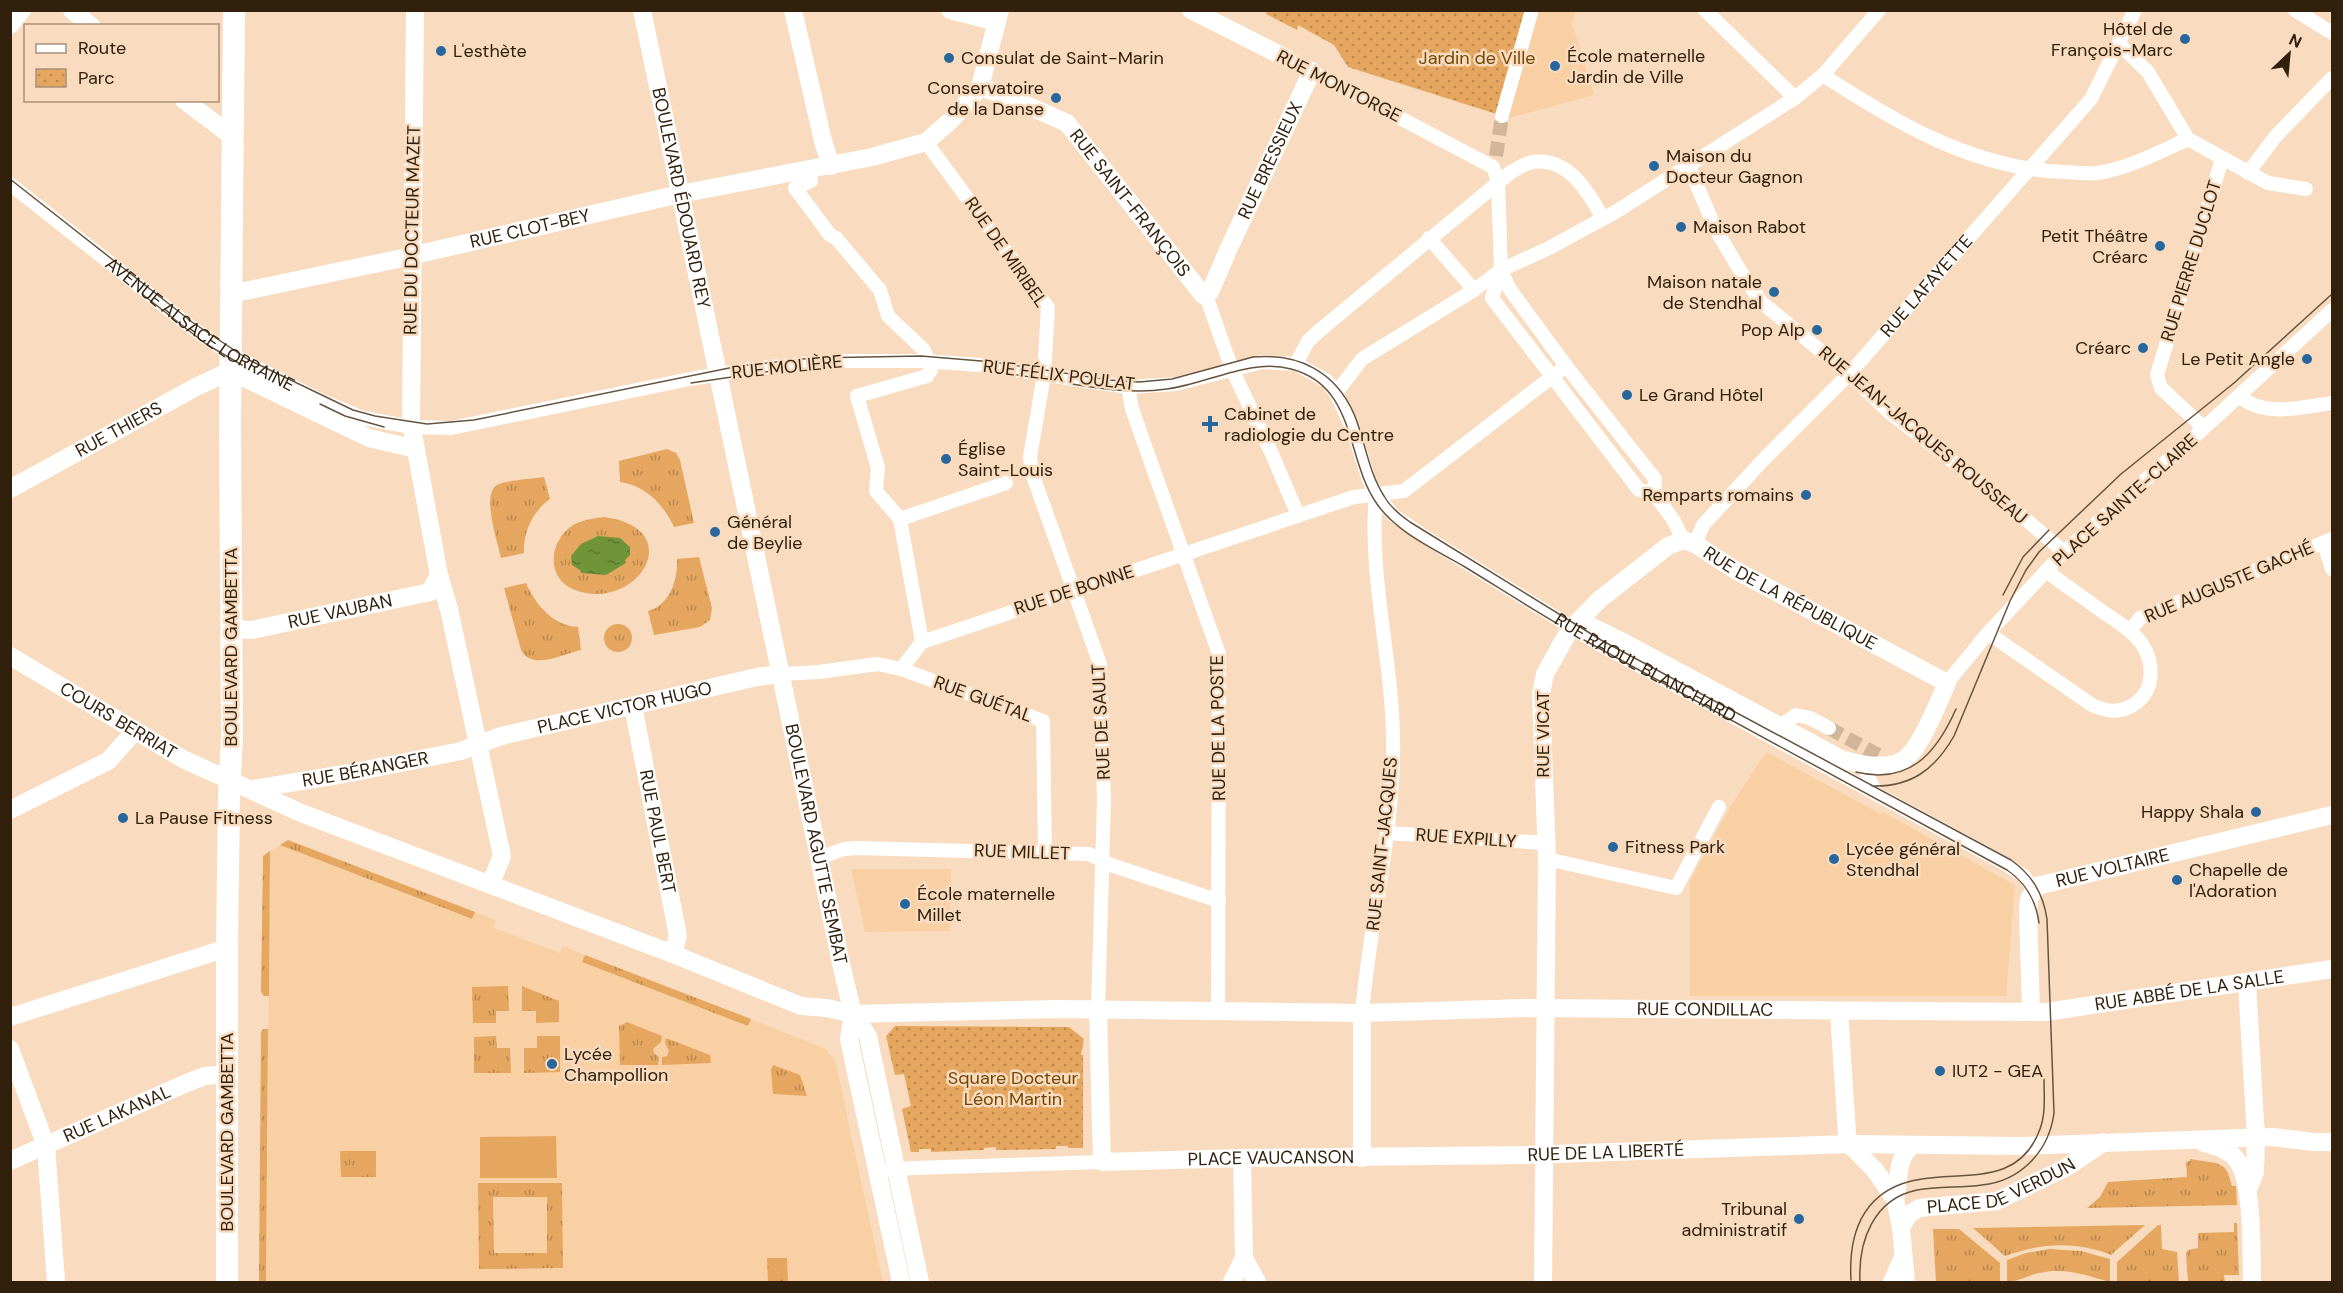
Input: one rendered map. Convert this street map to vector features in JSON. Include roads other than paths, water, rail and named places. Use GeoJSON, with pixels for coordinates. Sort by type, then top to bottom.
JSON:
{"type":"FeatureCollection","features":[{"type":"Feature","properties":{"kind":"street"},"geometry":{"type":"LineString","coordinates":[[10,25],[22,10]]}},
{"type":"Feature","properties":{"kind":"street"},"geometry":{"type":"LineString","coordinates":[[72,10],[89,24]]}},
{"type":"Feature","properties":{"kind":"street","name":"BOULEVARD GAMBETTA"},"geometry":{"type":"LineString","coordinates":[[228,1282],[226,1074],[232,736],[230,362],[234,10]]}},
{"type":"Feature","properties":{"kind":"street","name":"RUE DU DOCTEUR MAZET"},"geometry":{"type":"LineString","coordinates":[[415,10],[411,427],[416,449]]}},
{"type":"Feature","properties":{"kind":"street","name":"BOULEVARD ÉDOUARD REY"},"geometry":{"type":"LineString","coordinates":[[642,10],[720,380]]}},
{"type":"Feature","properties":{"kind":"street"},"geometry":{"type":"LineString","coordinates":[[793,10],[823,141],[831,166]]}},
{"type":"Feature","properties":{"kind":"street"},"geometry":{"type":"LineString","coordinates":[[926,141],[950,121],[980,87],[998,16],[950,10]]}},
{"type":"Feature","properties":{"kind":"street","name":"RUE MONTORGE"},"geometry":{"type":"LineString","coordinates":[[1191,10],[1487,163],[1493,167],[1498,181]]}},
{"type":"Feature","properties":{"kind":"street"},"geometry":{"type":"LineString","coordinates":[[1502,116],[1532,10]]}},
{"type":"Feature","properties":{"kind":"street"},"geometry":{"type":"LineString","coordinates":[[1705,10],[1795,98]]}},
{"type":"Feature","properties":{"kind":"street"},"geometry":{"type":"LineString","coordinates":[[1336,393],[1362,358],[1474,290],[1501,270],[1549,248],[1617,211],[1795,98],[1822,75],[1878,10]]}},
{"type":"Feature","properties":{"kind":"street","name":"RUE LAFAYETTE"},"geometry":{"type":"LineString","coordinates":[[1689,542],[1766,456],[1849,374],[2091,99],[2135,10]]}},
{"type":"Feature","properties":{"kind":"street"},"geometry":{"type":"LineString","coordinates":[[2295,10],[2332,33]]}},
{"type":"Feature","properties":{"kind":"street"},"geometry":{"type":"LineString","coordinates":[[2119,44],[2148,72],[2188,139],[2268,183],[2306,189]]}},
{"type":"Feature","properties":{"kind":"street","name":"RUE BRESSIEUX"},"geometry":{"type":"LineString","coordinates":[[1206,296],[1210,292],[1312,71]]}},
{"type":"Feature","properties":{"kind":"street"},"geometry":{"type":"LineString","coordinates":[[1822,75],[1876,110],[1924,134],[1992,160],[2029,169],[2097,173],[2130,165],[2188,139]]}},
{"type":"Feature","properties":{"kind":"street"},"geometry":{"type":"LineString","coordinates":[[2248,173],[2275,137],[2332,78]]}},
{"type":"Feature","properties":{"kind":"street","name":"RUE SAINT-FRANÇOIS"},"geometry":{"type":"LineString","coordinates":[[980,87],[1067,123],[1199,292],[1206,296],[1232,369],[1298,515]]}},
{"type":"Feature","properties":{"kind":"street"},"geometry":{"type":"LineString","coordinates":[[187,102],[233,137]]}},
{"type":"Feature","properties":{"kind":"street","name":"RUE CLOT-BEY"},"geometry":{"type":"LineString","coordinates":[[231,294],[680,194],[872,157],[926,141]]}},
{"type":"Feature","properties":{"kind":"street","name":"RUE DE MIRIBEL"},"geometry":{"type":"LineString","coordinates":[[926,141],[1048,308],[1044,375]]}},
{"type":"Feature","properties":{"kind":"street","name":"RUE PIERRE DUCLOT"},"geometry":{"type":"LineString","coordinates":[[2161,362],[2222,159]]}},
{"type":"Feature","properties":{"kind":"street"},"geometry":{"type":"LineString","coordinates":[[1296,364],[1308,341],[1498,181],[1510,172],[1531,162],[1548,163],[1567,170],[1590,193],[1603,219]]}},
{"type":"Feature","properties":{"kind":"street","name":"RUE JEAN-JACQUES ROUSSEAU"},"geometry":{"type":"LineString","coordinates":[[1689,167],[1716,230],[1740,272],[1761,302],[1849,374],[1888,412],[2010,506],[2064,552]]}},
{"type":"Feature","properties":{"kind":"street"},"geometry":{"type":"LineString","coordinates":[[411,427],[451,428],[720,380],[780,674],[819,672],[877,664],[901,669],[922,642],[900,519],[876,491],[878,468],[857,396],[927,376],[931,370],[924,350],[888,316],[880,290],[836,238],[830,235],[795,188],[811,181],[807,169]]}},
{"type":"Feature","properties":{"kind":"street"},"geometry":{"type":"LineString","coordinates":[[1498,181],[1501,270]]}},
{"type":"Feature","properties":{"kind":"street","name":"AVENUE ALSACE LORRAINE"},"geometry":{"type":"LineString","coordinates":[[10,184],[191,327],[230,362],[369,438],[416,449]]}},
{"type":"Feature","properties":{"kind":"street"},"geometry":{"type":"LineString","coordinates":[[1429,238],[1474,290]]}},
{"type":"Feature","properties":{"kind":"street","name":"RUE DE LA RÉPUBLIQUE"},"geometry":{"type":"LineString","coordinates":[[1501,270],[1509,288],[1566,366],[1655,479],[1654,494]]}},
{"type":"Feature","properties":{"kind":"street","name":"RUE DE LA RÉPUBLIQUE"},"geometry":{"type":"LineString","coordinates":[[1501,270],[1492,298],[1639,490],[1654,494],[1689,542],[1735,570],[1947,683]]}},
{"type":"Feature","properties":{"kind":"street","name":"PLACE SAINTE-CLAIRE"},"geometry":{"type":"LineString","coordinates":[[1947,683],[1988,633],[2064,552],[2204,429],[2332,310]]}},
{"type":"Feature","properties":{"kind":"street","name":"RUE FÉLIX POULAT"},"geometry":{"type":"LineString","coordinates":[[856,360],[980,365],[1128,387],[1176,384],[1262,362],[1296,364],[1327,381]]}},
{"type":"Feature","properties":{"kind":"street","name":"RUE MOLIÈRE"},"geometry":{"type":"LineString","coordinates":[[720,380],[830,361],[856,360]]}},
{"type":"Feature","properties":{"kind":"street","name":"AVENUE ALSACE LORRAINE"},"geometry":{"type":"LineString","coordinates":[[230,362],[363,418],[411,427]]}},
{"type":"Feature","properties":{"kind":"street","name":"RUE THIERS"},"geometry":{"type":"LineString","coordinates":[[10,489],[196,387],[230,362]]}},
{"type":"Feature","properties":{"kind":"street","name":"PLACE SAINTE-CLAIRE"},"geometry":{"type":"LineString","coordinates":[[2161,362],[2157,375],[2161,387],[2204,429]]}},
{"type":"Feature","properties":{"kind":"street","name":"RUE DE BONNE"},"geometry":{"type":"LineString","coordinates":[[922,642],[1354,497],[1404,491],[1566,366]]}},
{"type":"Feature","properties":{"kind":"street","name":"RUE DE SAULT"},"geometry":{"type":"LineString","coordinates":[[1044,375],[1030,457],[1032,474],[1100,664],[1104,800],[1098,1010]]}},
{"type":"Feature","properties":{"kind":"street","name":"RUE RAOUL BLANCHARD"},"geometry":{"type":"LineString","coordinates":[[1327,381],[1336,393],[1353,430],[1376,494],[1393,515],[1425,537],[1576,624],[1841,759],[1863,766]]}},
{"type":"Feature","properties":{"kind":"street","name":"RUE DE LA POSTE"},"geometry":{"type":"LineString","coordinates":[[1128,387],[1132,409],[1219,654],[1218,1012]]}},
{"type":"Feature","properties":{"kind":"street"},"geometry":{"type":"LineString","coordinates":[[2239,396],[2245,402],[2263,409],[2332,403]]}},
{"type":"Feature","properties":{"kind":"street"},"geometry":{"type":"LineString","coordinates":[[416,449],[439,575],[449,609],[502,856],[490,885]]}},
{"type":"Feature","properties":{"kind":"street"},"geometry":{"type":"LineString","coordinates":[[900,519],[1006,483]]}},
{"type":"Feature","properties":{"kind":"street","name":"RUE SAINT-JACQUES"},"geometry":{"type":"LineString","coordinates":[[1362,1013],[1387,833],[1393,754],[1390,687],[1375,548],[1376,494]]}},
{"type":"Feature","properties":{"kind":"street"},"geometry":{"type":"LineString","coordinates":[[2328,541],[2332,569]]}},
{"type":"Feature","properties":{"kind":"street","name":"RUE AUGUSTE GACHÉ"},"geometry":{"type":"LineString","coordinates":[[2130,631],[2140,618],[2328,541]]}},
{"type":"Feature","properties":{"kind":"street"},"geometry":{"type":"LineString","coordinates":[[1576,624],[1599,600],[1668,546],[1689,542]]}},
{"type":"Feature","properties":{"kind":"street","name":"PLACE SAINTE-CLAIRE"},"geometry":{"type":"LineString","coordinates":[[1988,633],[2092,705],[2106,712],[2123,710],[2136,703],[2145,693],[2151,680],[2150,666],[2143,646],[2130,631],[2046,571]]}},
{"type":"Feature","properties":{"kind":"street","name":"RUE VAUBAN"},"geometry":{"type":"LineString","coordinates":[[231,629],[252,630],[430,592],[439,575]]}},
{"type":"Feature","properties":{"kind":"street","name":"RUE RAOUL BLANCHARD"},"geometry":{"type":"LineString","coordinates":[[1576,624],[1599,644],[2004,862],[2024,876],[2034,889]]}},
{"type":"Feature","properties":{"kind":"street","name":"RUE VICAT"},"geometry":{"type":"LineString","coordinates":[[1543,1282],[1546,851],[1541,694],[1545,674],[1555,652],[1576,624]]}},
{"type":"Feature","properties":{"kind":"street","name":"COURS BERRIAT"},"geometry":{"type":"LineString","coordinates":[[10,656],[183,759],[253,789],[301,813],[673,954],[801,1006],[854,1014]]}},
{"type":"Feature","properties":{"kind":"street","name":"RUE GUÉTAL"},"geometry":{"type":"LineString","coordinates":[[901,669],[1043,721],[1045,853]]}},
{"type":"Feature","properties":{"kind":"street","name":"PLACE VICTOR HUGO"},"geometry":{"type":"LineString","coordinates":[[478,745],[501,736],[758,677],[780,674]]}},
{"type":"Feature","properties":{"kind":"street","name":"BOULEVARD AGUTTE SEMBAT"},"geometry":{"type":"LineString","coordinates":[[780,674],[818,858],[854,1014],[868,1036],[920,1282]]}},
{"type":"Feature","properties":{"kind":"street"},"geometry":{"type":"LineString","coordinates":[[1877,795],[1863,766],[1884,766],[1886,759],[1910,755],[1947,683]]}},
{"type":"Feature","properties":{"kind":"street","name":"RUE PAUL BERT"},"geometry":{"type":"LineString","coordinates":[[633,706],[678,936],[673,954]]}},
{"type":"Feature","properties":{"kind":"street"},"geometry":{"type":"LineString","coordinates":[[1780,726],[1796,715],[1810,718],[1829,728]]}},
{"type":"Feature","properties":{"kind":"street"},"geometry":{"type":"LineString","coordinates":[[10,810],[108,761],[135,730]]}},
{"type":"Feature","properties":{"kind":"street","name":"RUE BÉRANGER"},"geometry":{"type":"LineString","coordinates":[[253,789],[350,773],[478,745]]}},
{"type":"Feature","properties":{"kind":"street","name":"RUE EXPILLY"},"geometry":{"type":"LineString","coordinates":[[1387,833],[1546,851],[1676,888],[1719,807]]}},
{"type":"Feature","properties":{"kind":"street","name":"RUE VOLTAIRE"},"geometry":{"type":"LineString","coordinates":[[2034,889],[2037,886],[2332,815]]}},
{"type":"Feature","properties":{"kind":"street","name":"RUE MILLET"},"geometry":{"type":"LineString","coordinates":[[818,858],[844,849],[857,848],[1089,855],[1220,901]]}},
{"type":"Feature","properties":{"kind":"street"},"geometry":{"type":"LineString","coordinates":[[2034,889],[2029,899],[2028,911],[2038,1012]]}},
{"type":"Feature","properties":{"kind":"street"},"geometry":{"type":"LineString","coordinates":[[10,1017],[227,948]]}},
{"type":"Feature","properties":{"kind":"street","name":"RUE ABBÉ DE LA SALLE"},"geometry":{"type":"LineString","coordinates":[[2038,1012],[2332,969]]}},
{"type":"Feature","properties":{"kind":"street"},"geometry":{"type":"LineString","coordinates":[[2247,983],[2256,1138],[2272,1137],[2332,1142]]}},
{"type":"Feature","properties":{"kind":"street","name":"RUE CONDILLAC"},"geometry":{"type":"LineString","coordinates":[[1362,1013],[1546,1009],[2038,1012]]}},
{"type":"Feature","properties":{"kind":"street"},"geometry":{"type":"LineString","coordinates":[[854,1014],[1098,1010],[1362,1013]]}},
{"type":"Feature","properties":{"kind":"street"},"geometry":{"type":"LineString","coordinates":[[877,1172],[896,1169],[1102,1162],[1098,1010]]}},
{"type":"Feature","properties":{"kind":"street"},"geometry":{"type":"LineString","coordinates":[[1839,1011],[1846,1134],[1849,1144]]}},
{"type":"Feature","properties":{"kind":"street","name":"PLACE VAUCANSON"},"geometry":{"type":"LineString","coordinates":[[1102,1162],[1242,1158],[1362,1158],[1362,1013]]}},
{"type":"Feature","properties":{"kind":"street","name":"BOULEVARD AGUTTE SEMBAT"},"geometry":{"type":"LineString","coordinates":[[854,1014],[849,1039],[901,1282]]}},
{"type":"Feature","properties":{"kind":"street"},"geometry":{"type":"LineString","coordinates":[[10,1049],[46,1146],[56,1282]]}},
{"type":"Feature","properties":{"kind":"street","name":"RUE LAKANAL"},"geometry":{"type":"LineString","coordinates":[[10,1161],[197,1079],[226,1074]]}},
{"type":"Feature","properties":{"kind":"street","name":"PLACE DE VERDUN"},"geometry":{"type":"LineString","coordinates":[[1849,1144],[2020,1146],[2256,1138],[2255,1172],[2248,1190]]}},
{"type":"Feature","properties":{"kind":"street","name":"PLACE DE VERDUN"},"geometry":{"type":"LineString","coordinates":[[2193,1140],[2220,1147],[2230,1153],[2244,1170],[2248,1190],[2252,1282]]}},
{"type":"Feature","properties":{"kind":"street","name":"PLACE DE VERDUN"},"geometry":{"type":"LineString","coordinates":[[1901,1228],[1908,1215],[1920,1208],[1997,1201],[2067,1167],[2105,1142]]}},
{"type":"Feature","properties":{"kind":"street","name":"PLACE DE VERDUN"},"geometry":{"type":"LineString","coordinates":[[1849,1144],[1874,1169],[1894,1199],[1901,1228],[1906,1282]]}},
{"type":"Feature","properties":{"kind":"street","name":"RUE DE LA LIBERTÉ"},"geometry":{"type":"LineString","coordinates":[[1362,1158],[1849,1144]]}},
{"type":"Feature","properties":{"kind":"street","name":"PLACE DE VERDUN"},"geometry":{"type":"LineString","coordinates":[[1894,1199],[1898,1186],[1898,1166],[1905,1151],[1913,1145]]}},
{"type":"Feature","properties":{"kind":"street"},"geometry":{"type":"LineString","coordinates":[[1242,1158],[1244,1258],[1257,1282]]}},
{"type":"Feature","properties":{"kind":"street"},"geometry":{"type":"LineString","coordinates":[[1892,1282],[1904,1255]]}},
{"type":"Feature","properties":{"kind":"street"},"geometry":{"type":"LineString","coordinates":[[1232,1282],[1244,1258]]}},
{"type":"Feature","properties":{"kind":"water"},"geometry":{"type":"Polygon","coordinates":[[[598,536],[620,538],[630,547],[630,555],[625,560],[626,563],[606,575],[581,573],[572,565],[571,556],[581,544],[598,536]]]}},
{"type":"Feature","properties":{"kind":"tunnel"},"geometry":{"type":"LineString","coordinates":[[1496,156],[1502,116]]}},
{"type":"Feature","properties":{"kind":"tunnel"},"geometry":{"type":"LineString","coordinates":[[1829,728],[1878,755]]}},
{"type":"Feature","properties":{"kind":"tram line"},"geometry":{"type":"LineString","coordinates":[[10,179],[192,322],[249,360],[353,410],[375,416],[427,424],[474,420],[739,366],[812,358],[921,356],[993,362],[1109,380],[1139,382],[1172,379],[1253,357],[1285,358],[1313,368],[1337,386],[1346,399],[1358,424],[1370,466],[1379,486],[1389,504],[1406,519],[1601,640],[2011,860],[2031,878],[2043,901],[2047,919],[2054,1113],[2046,1140],[2031,1162],[2009,1177],[1982,1185],[1917,1190],[1889,1203],[1871,1224],[1862,1252],[1860,1282]]}},
{"type":"Feature","properties":{"kind":"tram line"},"geometry":{"type":"LineString","coordinates":[[142,294],[206,344],[242,365]]}},
{"type":"Feature","properties":{"kind":"tram line"},"geometry":{"type":"LineString","coordinates":[[1872,786],[1899,783],[1921,774],[1947,748],[2010,601],[2026,570],[2039,552],[2121,474],[2234,383],[2332,294]]}},
{"type":"Feature","properties":{"kind":"tram line"},"geometry":{"type":"LineString","coordinates":[[1072,384],[1120,390],[1155,390],[1182,386],[1244,369],[1276,366],[1291,369],[1312,378],[1328,391],[1339,407],[1367,486],[1385,514],[1418,540],[1558,624]]}},
{"type":"Feature","properties":{"kind":"tram line"},"geometry":{"type":"LineString","coordinates":[[691,383],[786,369]]}},
{"type":"Feature","properties":{"kind":"tram line"},"geometry":{"type":"LineString","coordinates":[[992,371],[1049,380]]}},
{"type":"Feature","properties":{"kind":"tram line"},"geometry":{"type":"LineString","coordinates":[[320,404],[345,416],[384,427]]}},
{"type":"Feature","properties":{"kind":"tram line"},"geometry":{"type":"LineString","coordinates":[[2003,595],[2023,557],[2049,530]]}},
{"type":"Feature","properties":{"kind":"tram line"},"geometry":{"type":"LineString","coordinates":[[1584,640],[2007,870],[2029,893],[2039,923]]}},
{"type":"Feature","properties":{"kind":"tram line"},"geometry":{"type":"LineString","coordinates":[[1856,772],[1875,775],[1906,770],[1930,752],[1956,709]]}},
{"type":"Feature","properties":{"kind":"tram line"},"geometry":{"type":"LineString","coordinates":[[1851,1280],[1851,1261],[1857,1228],[1864,1213],[1874,1201],[1887,1191],[1903,1184],[1922,1179],[1991,1172],[2006,1168],[2020,1159],[2031,1147],[2042,1123],[2044,1079]]}},
{"type":"Feature","properties":{"kind":"place","name":"Hôtel de François-Marc"},"geometry":{"type":"Point","coordinates":[2185,39]}},
{"type":"Feature","properties":{"kind":"place","name":"L'esthète"},"geometry":{"type":"Point","coordinates":[441,51]}},
{"type":"Feature","properties":{"kind":"place","name":"Consulat de Saint-Marin"},"geometry":{"type":"Point","coordinates":[949,58]}},
{"type":"Feature","properties":{"kind":"place","name":"École maternelle Jardin de Ville"},"geometry":{"type":"Point","coordinates":[1555,66]}},
{"type":"Feature","properties":{"kind":"place","name":"Conservatoire de la Danse"},"geometry":{"type":"Point","coordinates":[1056,98]}},
{"type":"Feature","properties":{"kind":"place","name":"Maison du Docteur Gagnon"},"geometry":{"type":"Point","coordinates":[1654,166]}},
{"type":"Feature","properties":{"kind":"place","name":"Maison Rabot"},"geometry":{"type":"Point","coordinates":[1681,227]}},
{"type":"Feature","properties":{"kind":"place","name":"Petit Théâtre Créarc"},"geometry":{"type":"Point","coordinates":[2160,246]}},
{"type":"Feature","properties":{"kind":"place","name":"Maison natale de Stendhal"},"geometry":{"type":"Point","coordinates":[1774,292]}},
{"type":"Feature","properties":{"kind":"place","name":"Pop Alp"},"geometry":{"type":"Point","coordinates":[1817,330]}},
{"type":"Feature","properties":{"kind":"place","name":"Créarc"},"geometry":{"type":"Point","coordinates":[2143,348]}},
{"type":"Feature","properties":{"kind":"place","name":"Le Petit Angle"},"geometry":{"type":"Point","coordinates":[2307,359]}},
{"type":"Feature","properties":{"kind":"place","name":"Le Grand Hôtel"},"geometry":{"type":"Point","coordinates":[1627,395]}},
{"type":"Feature","properties":{"kind":"place","name":"Cabinet de radiologie du Centre"},"geometry":{"type":"Point","coordinates":[1210,424]}},
{"type":"Feature","properties":{"kind":"place","name":"Église Saint-Louis"},"geometry":{"type":"Point","coordinates":[946,459]}},
{"type":"Feature","properties":{"kind":"place","name":"Remparts romains"},"geometry":{"type":"Point","coordinates":[1806,495]}},
{"type":"Feature","properties":{"kind":"place","name":"Général de Beylie"},"geometry":{"type":"Point","coordinates":[715,532]}},
{"type":"Feature","properties":{"kind":"place","name":"Happy Shala"},"geometry":{"type":"Point","coordinates":[2256,812]}},
{"type":"Feature","properties":{"kind":"place","name":"La Pause Fitness"},"geometry":{"type":"Point","coordinates":[123,818]}},
{"type":"Feature","properties":{"kind":"place","name":"Fitness Park"},"geometry":{"type":"Point","coordinates":[1613,847]}},
{"type":"Feature","properties":{"kind":"place","name":"Lycée général Stendhal"},"geometry":{"type":"Point","coordinates":[1834,859]}},
{"type":"Feature","properties":{"kind":"place","name":"Chapelle de l'Adoration"},"geometry":{"type":"Point","coordinates":[2177,880]}},
{"type":"Feature","properties":{"kind":"place","name":"École maternelle Millet"},"geometry":{"type":"Point","coordinates":[905,904]}},
{"type":"Feature","properties":{"kind":"place","name":"Lycée Champollion"},"geometry":{"type":"Point","coordinates":[552,1064]}},
{"type":"Feature","properties":{"kind":"place","name":"IUT2 - GEA"},"geometry":{"type":"Point","coordinates":[1940,1071]}},
{"type":"Feature","properties":{"kind":"place","name":"Tribunal administratif"},"geometry":{"type":"Point","coordinates":[1799,1219]}},
{"type":"Feature","properties":{"kind":"park label","name":"Jardin de Ville"},"geometry":{"type":"Point","coordinates":[1477,58]}},
{"type":"Feature","properties":{"kind":"park label","name":"Square Docteur Léon Martin"},"geometry":{"type":"Point","coordinates":[1013,1088]}}]}
